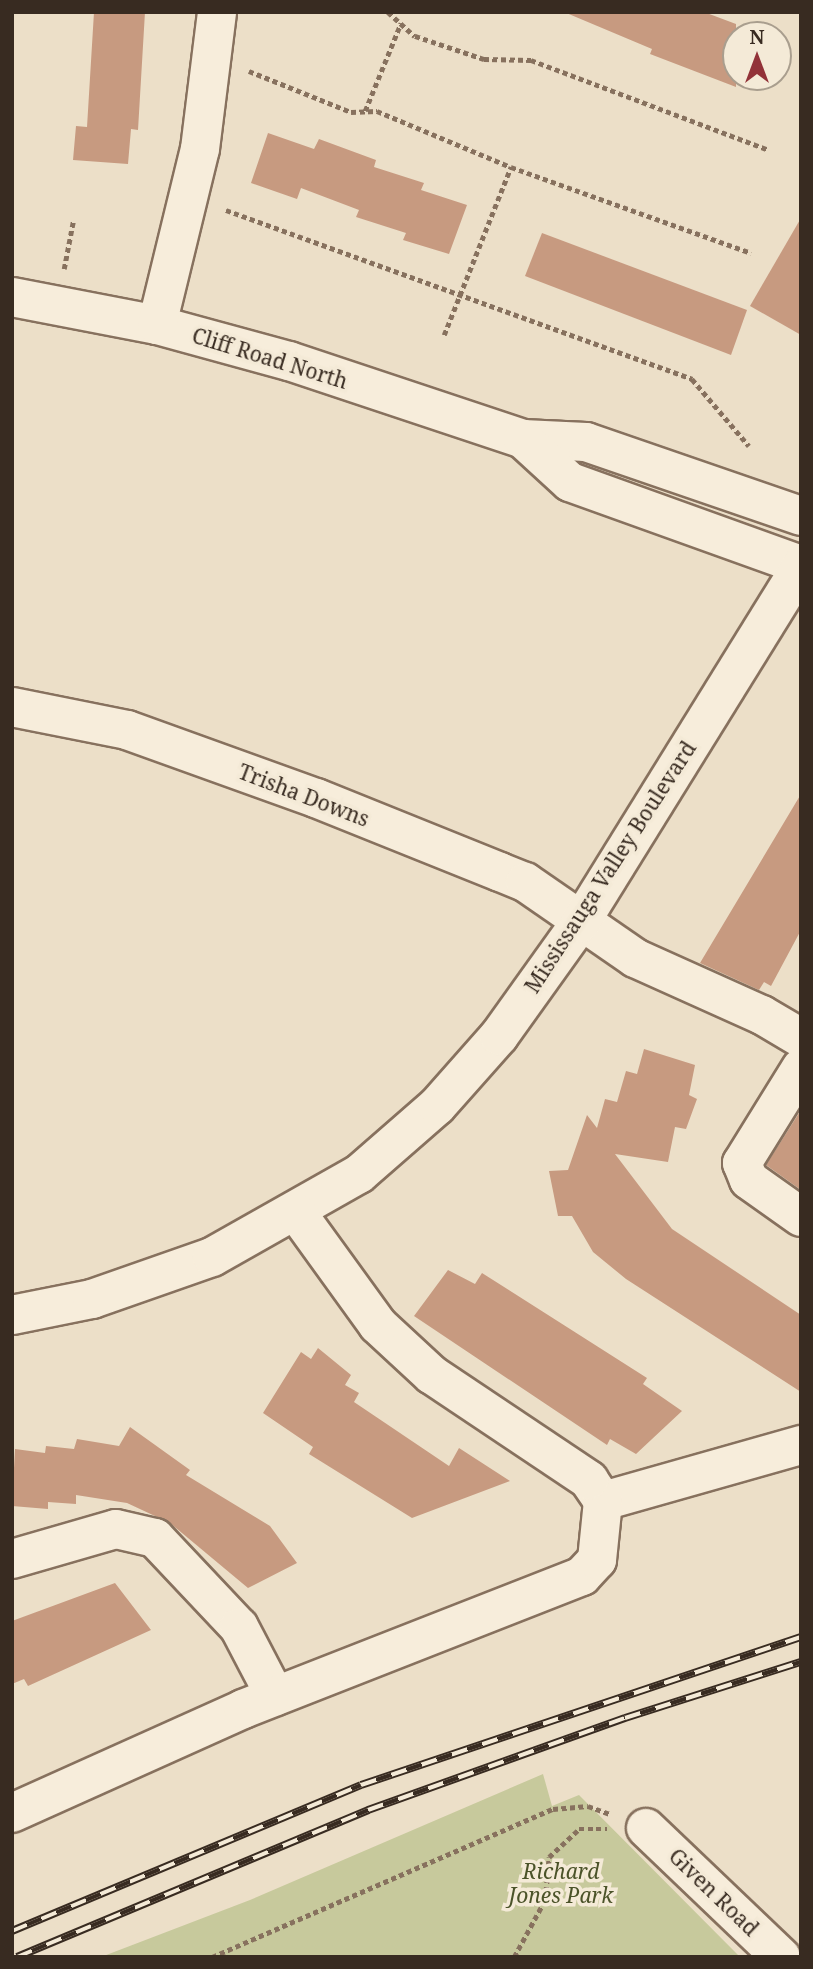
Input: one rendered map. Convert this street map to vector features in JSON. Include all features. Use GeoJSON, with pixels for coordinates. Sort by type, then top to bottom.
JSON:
{"type":"FeatureCollection","features":[{"type":"Feature","properties":{"kind":"street"},"geometry":{"type":"LineString","coordinates":[[157,324],[200,149],[216,12]]}},
{"type":"Feature","properties":{"kind":"street","name":"Cliff Road North"},"geometry":{"type":"LineString","coordinates":[[12,297],[157,324],[289,361],[523,439],[586,442],[801,516]]}},
{"type":"Feature","properties":{"kind":"street","name":"Cliff Road North"},"geometry":{"type":"LineString","coordinates":[[523,439],[570,482],[801,565]]}},
{"type":"Feature","properties":{"kind":"street","name":"Mississauga Valley Boulevard"},"geometry":{"type":"LineString","coordinates":[[12,1315],[92,1299],[212,1257],[297,1213],[359,1174],[436,1106],[499,1036],[580,923],[801,565]]}},
{"type":"Feature","properties":{"kind":"street","name":"Trisha Downs"},"geometry":{"type":"LineString","coordinates":[[12,707],[127,730],[316,798],[525,882],[580,923],[635,958],[762,1015],[801,1038]]}},
{"type":"Feature","properties":{"kind":"street"},"geometry":{"type":"LineString","coordinates":[[801,1068],[741,1163],[749,1180],[801,1217]]}},
{"type":"Feature","properties":{"kind":"street"},"geometry":{"type":"LineString","coordinates":[[12,1813],[275,1696],[582,1576],[597,1560],[603,1501],[589,1480],[432,1375],[378,1325],[297,1213]]}},
{"type":"Feature","properties":{"kind":"street"},"geometry":{"type":"LineString","coordinates":[[603,1501],[801,1445]]}},
{"type":"Feature","properties":{"kind":"street"},"geometry":{"type":"LineString","coordinates":[[12,1559],[116,1530],[155,1538],[239,1627],[275,1696]]}},
{"type":"Feature","properties":{"kind":"street","name":"Given Road"},"geometry":{"type":"LineString","coordinates":[[646,1828],[781,1957]]}},
{"type":"Feature","properties":{"kind":"path"},"geometry":{"type":"LineString","coordinates":[[388,12],[415,36],[484,59],[531,60],[767,149]]}},
{"type":"Feature","properties":{"kind":"path"},"geometry":{"type":"LineString","coordinates":[[365,111],[401,23]]}},
{"type":"Feature","properties":{"kind":"path"},"geometry":{"type":"LineString","coordinates":[[245,69],[351,112],[377,111],[457,141],[511,167],[751,253]]}},
{"type":"Feature","properties":{"kind":"path"},"geometry":{"type":"LineString","coordinates":[[444,335],[511,167]]}},
{"type":"Feature","properties":{"kind":"path"},"geometry":{"type":"LineString","coordinates":[[219,221],[222,209],[692,379],[749,446]]}},
{"type":"Feature","properties":{"kind":"path"},"geometry":{"type":"LineString","coordinates":[[58,304],[73,222]]}},
{"type":"Feature","properties":{"kind":"path"},"geometry":{"type":"LineString","coordinates":[[212,1957],[553,1809],[588,1806],[646,1828]]}},
{"type":"Feature","properties":{"kind":"path"},"geometry":{"type":"LineString","coordinates":[[514,1957],[545,1900],[549,1857],[579,1829],[646,1828]]}},
{"type":"Feature","properties":{"kind":"green space","name":"Richard Jones Park"},"geometry":{"type":"Polygon","coordinates":[[[543,1774],[552,1806],[579,1795],[740,1957],[101,1957],[250,1900],[543,1774]]]}},
{"type":"Feature","properties":{"kind":"building"},"geometry":{"type":"Polygon","coordinates":[[[94,12],[145,12],[138,130],[131,129],[128,164],[73,160],[76,126],[87,127],[94,12]]]}},
{"type":"Feature","properties":{"kind":"building"},"geometry":{"type":"Polygon","coordinates":[[[564,12],[704,12],[728,21],[722,21],[722,82],[650,54],[652,49],[564,12]]]}},
{"type":"Feature","properties":{"kind":"building"},"geometry":{"type":"Polygon","coordinates":[[[268,133],[314,149],[319,139],[376,160],[374,167],[424,183],[421,190],[467,205],[449,254],[403,240],[406,233],[356,217],[359,210],[301,188],[297,199],[251,183],[268,133]]]}},
{"type":"Feature","properties":{"kind":"building"},"geometry":{"type":"Polygon","coordinates":[[[801,218],[801,335],[750,306],[801,218]]]}},
{"type":"Feature","properties":{"kind":"building"},"geometry":{"type":"Polygon","coordinates":[[[542,233],[747,310],[731,355],[525,276],[542,233]]]}},
{"type":"Feature","properties":{"kind":"building"},"geometry":{"type":"Polygon","coordinates":[[[801,794],[801,930],[771,986],[764,982],[759,990],[700,963],[801,794]]]}},
{"type":"Feature","properties":{"kind":"building"},"geometry":{"type":"Polygon","coordinates":[[[644,1049],[695,1065],[689,1095],[697,1099],[686,1129],[675,1127],[668,1162],[615,1154],[672,1229],[801,1315],[801,1392],[626,1279],[593,1252],[572,1216],[558,1216],[549,1171],[568,1170],[587,1115],[597,1128],[605,1099],[617,1102],[626,1071],[637,1074],[644,1049]]]}},
{"type":"Feature","properties":{"kind":"building"},"geometry":{"type":"Polygon","coordinates":[[[801,1110],[801,1190],[766,1165],[801,1110]]]}},
{"type":"Feature","properties":{"kind":"building"},"geometry":{"type":"Polygon","coordinates":[[[448,1270],[475,1284],[482,1273],[647,1378],[643,1384],[682,1411],[636,1454],[610,1439],[607,1445],[414,1316],[448,1270]]]}},
{"type":"Feature","properties":{"kind":"building"},"geometry":{"type":"Polygon","coordinates":[[[318,1348],[351,1375],[345,1385],[359,1393],[354,1402],[449,1466],[459,1448],[510,1481],[412,1518],[309,1454],[313,1447],[263,1413],[301,1352],[311,1359],[318,1348]]]}},
{"type":"Feature","properties":{"kind":"building"},"geometry":{"type":"Polygon","coordinates":[[[130,1427],[190,1470],[186,1475],[270,1526],[297,1563],[248,1588],[170,1523],[127,1503],[76,1495],[76,1504],[48,1502],[48,1509],[12,1506],[15,1449],[45,1453],[46,1446],[74,1449],[77,1439],[119,1446],[130,1427]]]}},
{"type":"Feature","properties":{"kind":"building"},"geometry":{"type":"Polygon","coordinates":[[[115,1583],[151,1630],[28,1686],[24,1679],[12,1684],[12,1621],[115,1583]]]}},
{"type":"Feature","properties":{"kind":"railway"},"geometry":{"type":"LineString","coordinates":[[12,1931],[361,1785],[801,1637]]}},
{"type":"Feature","properties":{"kind":"railway"},"geometry":{"type":"LineString","coordinates":[[17,1957],[368,1810],[625,1718],[801,1662]]}}]}
